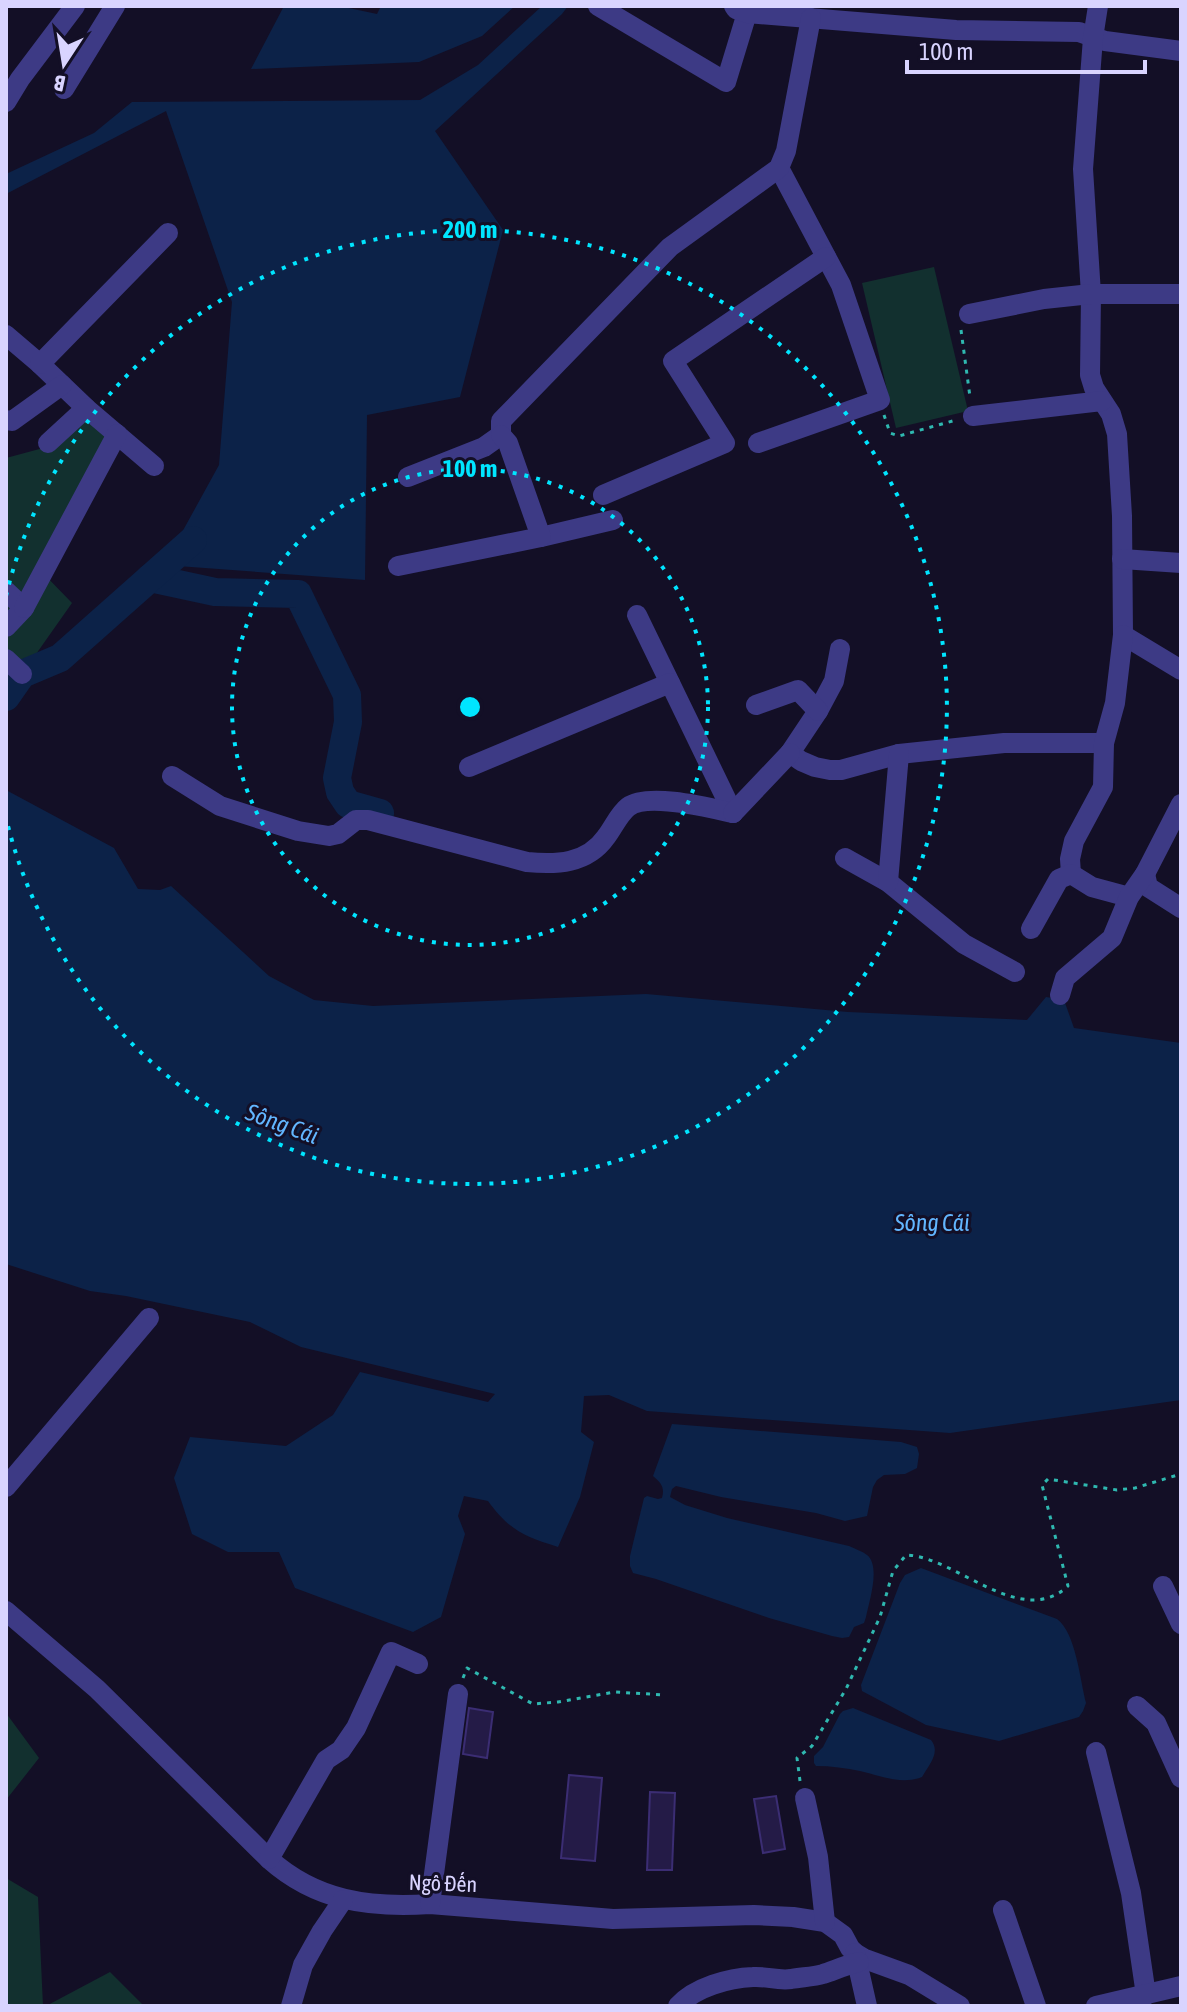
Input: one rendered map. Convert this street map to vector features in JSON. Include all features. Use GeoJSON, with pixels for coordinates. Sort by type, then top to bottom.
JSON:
{"type":"FeatureCollection","features":[{"type":"Feature","properties":{"kind":"street"},"geometry":{"type":"LineString","coordinates":[[6,102],[75,6]]}},
{"type":"Feature","properties":{"kind":"street"},"geometry":{"type":"LineString","coordinates":[[64,89],[115,6]]}},
{"type":"Feature","properties":{"kind":"street"},"geometry":{"type":"LineString","coordinates":[[598,6],[726,82],[740,9],[956,30],[1079,32],[1105,41],[1181,51]]}},
{"type":"Feature","properties":{"kind":"street"},"geometry":{"type":"LineString","coordinates":[[1071,874],[1074,841],[1103,787],[1104,743],[1115,703],[1123,635],[1117,434],[1111,414],[1094,388],[1090,375],[1091,294],[1083,169],[1098,6]]}},
{"type":"Feature","properties":{"kind":"street"},"geometry":{"type":"LineString","coordinates":[[541,537],[508,443],[501,435],[501,421],[670,247],[779,168],[786,151],[811,18]]}},
{"type":"Feature","properties":{"kind":"street"},"geometry":{"type":"LineString","coordinates":[[758,443],[880,400],[841,285],[779,168]]}},
{"type":"Feature","properties":{"kind":"street"},"geometry":{"type":"LineString","coordinates":[[40,364],[168,233]]}},
{"type":"Feature","properties":{"kind":"street"},"geometry":{"type":"LineString","coordinates":[[603,495],[725,443],[673,361],[826,257]]}},
{"type":"Feature","properties":{"kind":"street"},"geometry":{"type":"LineString","coordinates":[[969,314],[1044,299],[1091,294],[1181,294]]}},
{"type":"Feature","properties":{"kind":"street"},"geometry":{"type":"LineString","coordinates":[[6,335],[154,466]]}},
{"type":"Feature","properties":{"kind":"street"},"geometry":{"type":"LineString","coordinates":[[6,420],[12,421],[62,385]]}},
{"type":"Feature","properties":{"kind":"street"},"geometry":{"type":"LineString","coordinates":[[973,416],[1102,401]]}},
{"type":"Feature","properties":{"kind":"street"},"geometry":{"type":"LineString","coordinates":[[48,443],[86,408]]}},
{"type":"Feature","properties":{"kind":"street"},"geometry":{"type":"LineString","coordinates":[[6,627],[24,608],[117,434]]}},
{"type":"Feature","properties":{"kind":"street"},"geometry":{"type":"LineString","coordinates":[[408,477],[484,447],[501,435]]}},
{"type":"Feature","properties":{"kind":"street"},"geometry":{"type":"LineString","coordinates":[[398,566],[613,520]]}},
{"type":"Feature","properties":{"kind":"street"},"geometry":{"type":"LineString","coordinates":[[1122,559],[1181,563]]}},
{"type":"Feature","properties":{"kind":"street"},"geometry":{"type":"LineString","coordinates":[[6,591],[24,608]]}},
{"type":"Feature","properties":{"kind":"street"},"geometry":{"type":"LineString","coordinates":[[637,615],[733,813]]}},
{"type":"Feature","properties":{"kind":"street"},"geometry":{"type":"LineString","coordinates":[[1123,635],[1181,670]]}},
{"type":"Feature","properties":{"kind":"street"},"geometry":{"type":"LineString","coordinates":[[733,813],[790,753],[818,711],[834,681],[840,649]]}},
{"type":"Feature","properties":{"kind":"street"},"geometry":{"type":"LineString","coordinates":[[6,659],[22,674]]}},
{"type":"Feature","properties":{"kind":"street"},"geometry":{"type":"LineString","coordinates":[[469,767],[670,683]]}},
{"type":"Feature","properties":{"kind":"street"},"geometry":{"type":"LineString","coordinates":[[756,705],[798,690],[818,711]]}},
{"type":"Feature","properties":{"kind":"street"},"geometry":{"type":"LineString","coordinates":[[790,753],[815,767],[841,770],[899,754],[1004,743],[1104,743]]}},
{"type":"Feature","properties":{"kind":"street"},"geometry":{"type":"LineString","coordinates":[[888,882],[899,754]]}},
{"type":"Feature","properties":{"kind":"street"},"geometry":{"type":"LineString","coordinates":[[172,776],[220,806],[298,831],[329,836],[338,834],[356,820],[368,820],[527,862],[551,865],[580,857],[596,848],[629,806],[642,802],[685,803],[733,813]]}},
{"type":"Feature","properties":{"kind":"street"},"geometry":{"type":"LineString","coordinates":[[1060,995],[1065,978],[1112,938],[1129,897],[1145,874],[1181,804]]}},
{"type":"Feature","properties":{"kind":"street"},"geometry":{"type":"LineString","coordinates":[[845,858],[888,882],[964,944],[1015,972]]}},
{"type":"Feature","properties":{"kind":"street"},"geometry":{"type":"LineString","coordinates":[[1071,874],[1092,887],[1129,897]]}},
{"type":"Feature","properties":{"kind":"street"},"geometry":{"type":"LineString","coordinates":[[1031,929],[1059,879],[1071,874]]}},
{"type":"Feature","properties":{"kind":"street"},"geometry":{"type":"LineString","coordinates":[[1145,874],[1148,887],[1181,908]]}},
{"type":"Feature","properties":{"kind":"street"},"geometry":{"type":"LineString","coordinates":[[6,1487],[149,1318]]}},
{"type":"Feature","properties":{"kind":"street"},"geometry":{"type":"LineString","coordinates":[[1163,1586],[1181,1624]]}},
{"type":"Feature","properties":{"kind":"street","name":"Ngô Đến"},"geometry":{"type":"LineString","coordinates":[[6,1611],[97,1689],[283,1872],[331,1897],[407,1906],[430,1904],[613,1919],[754,1915],[825,1922]]}},
{"type":"Feature","properties":{"kind":"street"},"geometry":{"type":"LineString","coordinates":[[269,1859],[326,1760],[341,1750],[356,1728],[391,1652],[418,1664]]}},
{"type":"Feature","properties":{"kind":"street"},"geometry":{"type":"LineString","coordinates":[[430,1904],[458,1694]]}},
{"type":"Feature","properties":{"kind":"street"},"geometry":{"type":"LineString","coordinates":[[1137,1706],[1156,1723],[1181,1778]]}},
{"type":"Feature","properties":{"kind":"street"},"geometry":{"type":"LineString","coordinates":[[1096,1752],[1131,1893],[1146,1995]]}},
{"type":"Feature","properties":{"kind":"street"},"geometry":{"type":"LineString","coordinates":[[805,1798],[818,1857],[825,1922],[843,1935],[857,1957],[867,2006]]}},
{"type":"Feature","properties":{"kind":"street"},"geometry":{"type":"LineString","coordinates":[[291,2006],[303,1965],[343,1900]]}},
{"type":"Feature","properties":{"kind":"street"},"geometry":{"type":"LineString","coordinates":[[1003,1910],[1036,2006]]}},
{"type":"Feature","properties":{"kind":"street"},"geometry":{"type":"LineString","coordinates":[[678,2006],[693,1994],[737,1979],[756,1976],[785,1980],[822,1974],[857,1957],[909,1975],[960,2006]]}},
{"type":"Feature","properties":{"kind":"street"},"geometry":{"type":"LineString","coordinates":[[1096,2006],[1181,1986]]}},
{"type":"Feature","properties":{"kind":"path"},"geometry":{"type":"LineString","coordinates":[[880,400],[890,433],[899,436],[973,416],[960,322],[969,314]]}},
{"type":"Feature","properties":{"kind":"path"},"geometry":{"type":"LineString","coordinates":[[805,1798],[797,1758],[812,1746],[846,1689],[880,1617],[893,1571],[906,1555],[919,1555],[982,1586],[1012,1596],[1043,1599],[1060,1594],[1068,1586],[1042,1485],[1048,1479],[1117,1490],[1135,1488],[1181,1474]]}},
{"type":"Feature","properties":{"kind":"path"},"geometry":{"type":"LineString","coordinates":[[458,1694],[467,1668],[533,1704],[615,1692],[666,1695]]}},
{"type":"Feature","properties":{"kind":"green space"},"geometry":{"type":"Polygon","coordinates":[[[934,267],[968,411],[896,428],[862,283],[934,267]]]}},
{"type":"Feature","properties":{"kind":"green space"},"geometry":{"type":"Polygon","coordinates":[[[87,413],[111,433],[38,568],[72,603],[6,692],[6,458],[47,447],[87,413]]]}},
{"type":"Feature","properties":{"kind":"green space"},"geometry":{"type":"Polygon","coordinates":[[[6,1713],[39,1758],[6,1800],[6,1713]]]}},
{"type":"Feature","properties":{"kind":"green space"},"geometry":{"type":"Polygon","coordinates":[[[6,1878],[38,1897],[43,2006],[6,2006],[6,1878]]]}},
{"type":"Feature","properties":{"kind":"green space"},"geometry":{"type":"Polygon","coordinates":[[[110,1972],[144,2006],[46,2006],[110,1972]]]}},
{"type":"Feature","properties":{"kind":"water"},"geometry":{"type":"Polygon","coordinates":[[[284,6],[339,6],[377,14],[381,6],[515,6],[482,36],[419,62],[251,69],[284,6]]]}},
{"type":"Feature","properties":{"kind":"water"},"geometry":{"type":"Polygon","coordinates":[[[542,6],[568,6],[435,131],[503,230],[460,397],[367,415],[365,580],[164,565],[219,465],[232,302],[166,111],[6,194],[6,174],[94,133],[132,102],[420,100],[478,65],[542,6]]]}},
{"type":"Feature","properties":{"kind":"water","name":"Sông Cái"},"geometry":{"type":"Polygon","coordinates":[[[6,790],[114,848],[138,889],[160,890],[171,886],[269,976],[314,1000],[373,1006],[646,994],[848,1012],[1027,1020],[1046,997],[1064,1000],[1074,1028],[1181,1043],[1181,1400],[950,1433],[647,1411],[609,1395],[584,1396],[581,1432],[594,1442],[580,1497],[558,1547],[518,1531],[488,1501],[464,1496],[458,1516],[465,1534],[441,1617],[413,1632],[295,1588],[279,1552],[228,1552],[192,1534],[174,1478],[190,1437],[286,1446],[333,1415],[360,1372],[488,1402],[495,1394],[301,1347],[250,1322],[90,1291],[6,1264],[6,790]]]}},
{"type":"Feature","properties":{"kind":"water"},"geometry":{"type":"Polygon","coordinates":[[[672,1424],[901,1442],[917,1447],[917,1468],[905,1474],[884,1475],[877,1480],[867,1516],[845,1521],[676,1486],[672,1489],[670,1497],[685,1505],[727,1518],[849,1546],[867,1555],[874,1575],[869,1603],[864,1623],[854,1627],[849,1637],[832,1636],[769,1618],[633,1573],[630,1556],[644,1498],[662,1498],[662,1486],[653,1476],[672,1424]]]}},
{"type":"Feature","properties":{"kind":"water"},"geometry":{"type":"Polygon","coordinates":[[[921,1568],[1057,1619],[1069,1635],[1079,1670],[1086,1703],[1079,1717],[999,1741],[926,1725],[862,1691],[861,1685],[900,1583],[905,1575],[921,1568]]]}},
{"type":"Feature","properties":{"kind":"water"},"geometry":{"type":"Polygon","coordinates":[[[853,1708],[931,1740],[934,1754],[922,1777],[899,1780],[849,1769],[816,1766],[814,1756],[823,1747],[840,1714],[853,1708]]]}},
{"type":"Feature","properties":{"kind":"building"},"geometry":{"type":"Polygon","coordinates":[[[469,1708],[493,1712],[487,1758],[463,1754],[469,1708]]]}},
{"type":"Feature","properties":{"kind":"building"},"geometry":{"type":"Polygon","coordinates":[[[569,1775],[602,1778],[595,1861],[561,1858],[569,1775]]]}},
{"type":"Feature","properties":{"kind":"building"},"geometry":{"type":"Polygon","coordinates":[[[650,1792],[675,1793],[672,1870],[647,1870],[650,1792]]]}},
{"type":"Feature","properties":{"kind":"building"},"geometry":{"type":"Polygon","coordinates":[[[776,1796],[785,1849],[763,1853],[754,1799],[776,1796]]]}},
{"type":"Feature","properties":{"kind":"waterway"},"geometry":{"type":"LineString","coordinates":[[6,697],[22,674],[60,658],[193,540]]}},
{"type":"Feature","properties":{"kind":"waterway"},"geometry":{"type":"LineString","coordinates":[[150,578],[215,592],[298,594],[347,695],[348,722],[337,778],[340,792],[348,804],[380,813]]}}]}
